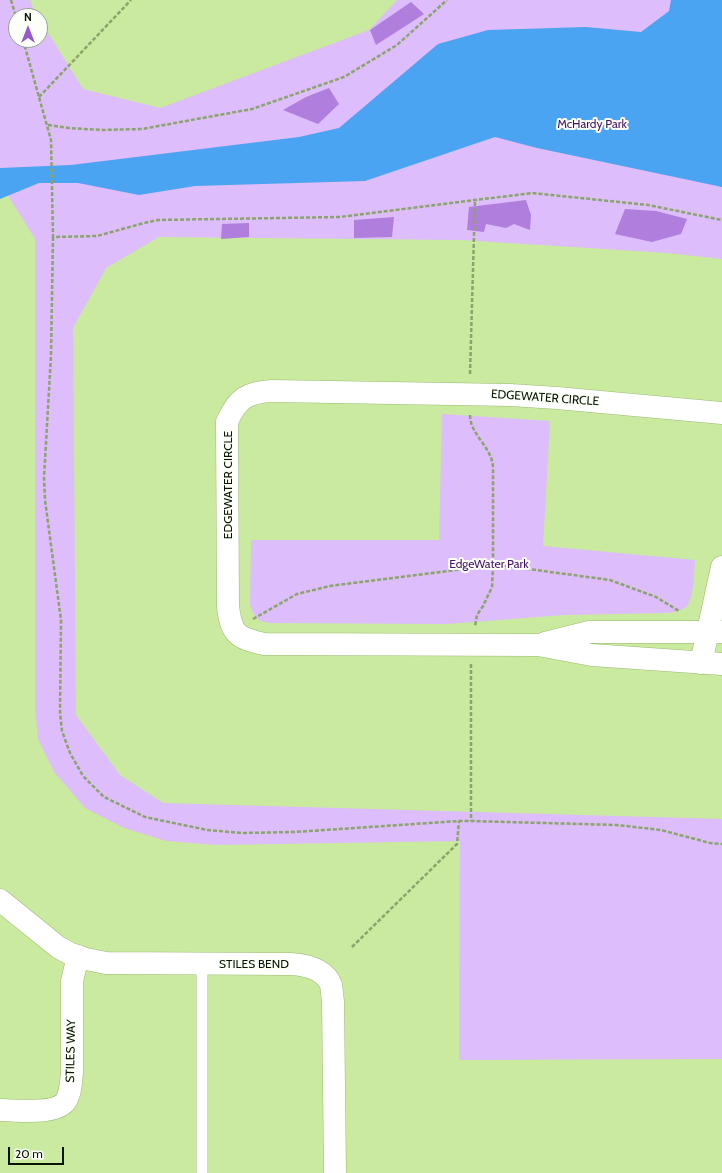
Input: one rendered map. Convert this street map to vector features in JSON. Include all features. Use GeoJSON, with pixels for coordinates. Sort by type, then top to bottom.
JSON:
{"type":"FeatureCollection","features":[{"type":"Feature","properties":{"kind":"street","name":"EDGEWATER CIRCLE"},"geometry":{"type":"LineString","coordinates":[[233,630],[228,606],[227,422],[232,411],[247,395],[259,391],[272,390],[510,395],[557,398],[722,414]]}},
{"type":"Feature","properties":{"kind":"street"},"geometry":{"type":"LineString","coordinates":[[701,663],[715,632],[722,567]]}},
{"type":"Feature","properties":{"kind":"street"},"geometry":{"type":"LineString","coordinates":[[233,630],[239,636],[264,644],[538,645],[592,655],[722,664]]}},
{"type":"Feature","properties":{"kind":"street"},"geometry":{"type":"LineString","coordinates":[[538,645],[589,632],[715,632]]}},
{"type":"Feature","properties":{"kind":"street","name":"STILES BEND"},"geometry":{"type":"LineString","coordinates":[[0,900],[58,947],[69,953],[106,963],[303,965],[315,969],[324,975],[331,985],[333,1001],[335,1173]]}},
{"type":"Feature","properties":{"kind":"street","name":"STILES WAY"},"geometry":{"type":"LineString","coordinates":[[0,1110],[48,1110],[58,1108],[64,1103],[68,1096],[71,1086],[72,1072],[72,981],[78,956]]}},
{"type":"Feature","properties":{"kind":"lane"},"geometry":{"type":"LineString","coordinates":[[202,964],[202,1173]]}},
{"type":"Feature","properties":{"kind":"path"},"geometry":{"type":"LineString","coordinates":[[39,97],[131,0]]}},
{"type":"Feature","properties":{"kind":"path"},"geometry":{"type":"LineString","coordinates":[[48,125],[102,130],[142,129],[252,109],[344,77],[396,45],[446,0]]}},
{"type":"Feature","properties":{"kind":"path"},"geometry":{"type":"LineString","coordinates":[[24,48],[48,125],[51,140],[53,237],[51,356],[44,478],[45,500],[61,620],[60,713],[62,731],[70,753],[83,776],[104,797],[145,817],[207,830],[242,833],[295,832],[471,821],[617,825],[661,830],[710,843],[722,844]]}},
{"type":"Feature","properties":{"kind":"path"},"geometry":{"type":"LineString","coordinates":[[53,237],[97,236],[144,222],[158,220],[339,217],[532,193],[648,205],[722,220]]}},
{"type":"Feature","properties":{"kind":"path"},"geometry":{"type":"LineString","coordinates":[[471,821],[471,645],[477,615],[486,601],[492,587],[493,567],[492,460],[489,452],[470,422],[469,394],[475,200]]}},
{"type":"Feature","properties":{"kind":"path"},"geometry":{"type":"LineString","coordinates":[[233,630],[297,594],[330,586],[479,567],[518,567],[610,580],[656,597],[715,632]]}},
{"type":"Feature","properties":{"kind":"path"},"geometry":{"type":"LineString","coordinates":[[352,947],[457,844],[459,821]]}},
{"type":"Feature","properties":{"kind":"green space","name":"McHardy Park"},"geometry":{"type":"Polygon","coordinates":[[[0,0],[30,0],[33,8],[8,8],[8,48],[48,48],[48,33],[83,89],[160,108],[369,30],[397,0],[722,0],[722,259],[667,253],[462,240],[159,237],[106,268],[73,328],[76,715],[120,775],[163,803],[722,819],[722,1059],[459,1060],[460,841],[216,845],[166,841],[124,828],[85,808],[54,772],[38,739],[35,709],[35,239],[0,183],[0,0]]]}},
{"type":"Feature","properties":{"kind":"green space","name":"EdgeWater Park"},"geometry":{"type":"Polygon","coordinates":[[[442,414],[550,421],[543,546],[695,560],[691,598],[686,607],[668,613],[564,615],[447,624],[270,623],[259,620],[253,613],[250,605],[251,540],[439,540],[442,414]]]}},
{"type":"Feature","properties":{"kind":"shaded area"},"geometry":{"type":"Polygon","coordinates":[[[411,2],[424,14],[376,45],[370,30],[411,2]]]}},
{"type":"Feature","properties":{"kind":"shaded area"},"geometry":{"type":"Polygon","coordinates":[[[329,88],[339,104],[318,124],[283,110],[306,97],[329,88]]]}},
{"type":"Feature","properties":{"kind":"shaded area"},"geometry":{"type":"Polygon","coordinates":[[[526,200],[531,215],[530,230],[514,224],[506,228],[486,224],[484,232],[467,230],[469,207],[526,200]]]}},
{"type":"Feature","properties":{"kind":"shaded area"},"geometry":{"type":"Polygon","coordinates":[[[625,209],[656,211],[687,219],[681,234],[652,242],[615,234],[625,209]]]}},
{"type":"Feature","properties":{"kind":"shaded area"},"geometry":{"type":"Polygon","coordinates":[[[394,217],[392,237],[354,238],[354,220],[394,217]]]}},
{"type":"Feature","properties":{"kind":"shaded area"},"geometry":{"type":"Polygon","coordinates":[[[249,223],[249,237],[221,239],[222,224],[249,223]]]}},
{"type":"Feature","properties":{"kind":"water"},"geometry":{"type":"Polygon","coordinates":[[[671,0],[722,0],[722,187],[537,148],[495,137],[365,181],[195,186],[139,195],[78,183],[39,183],[0,199],[0,168],[71,165],[299,137],[339,128],[438,44],[488,30],[586,27],[641,32],[669,11],[671,0]]]}}]}
